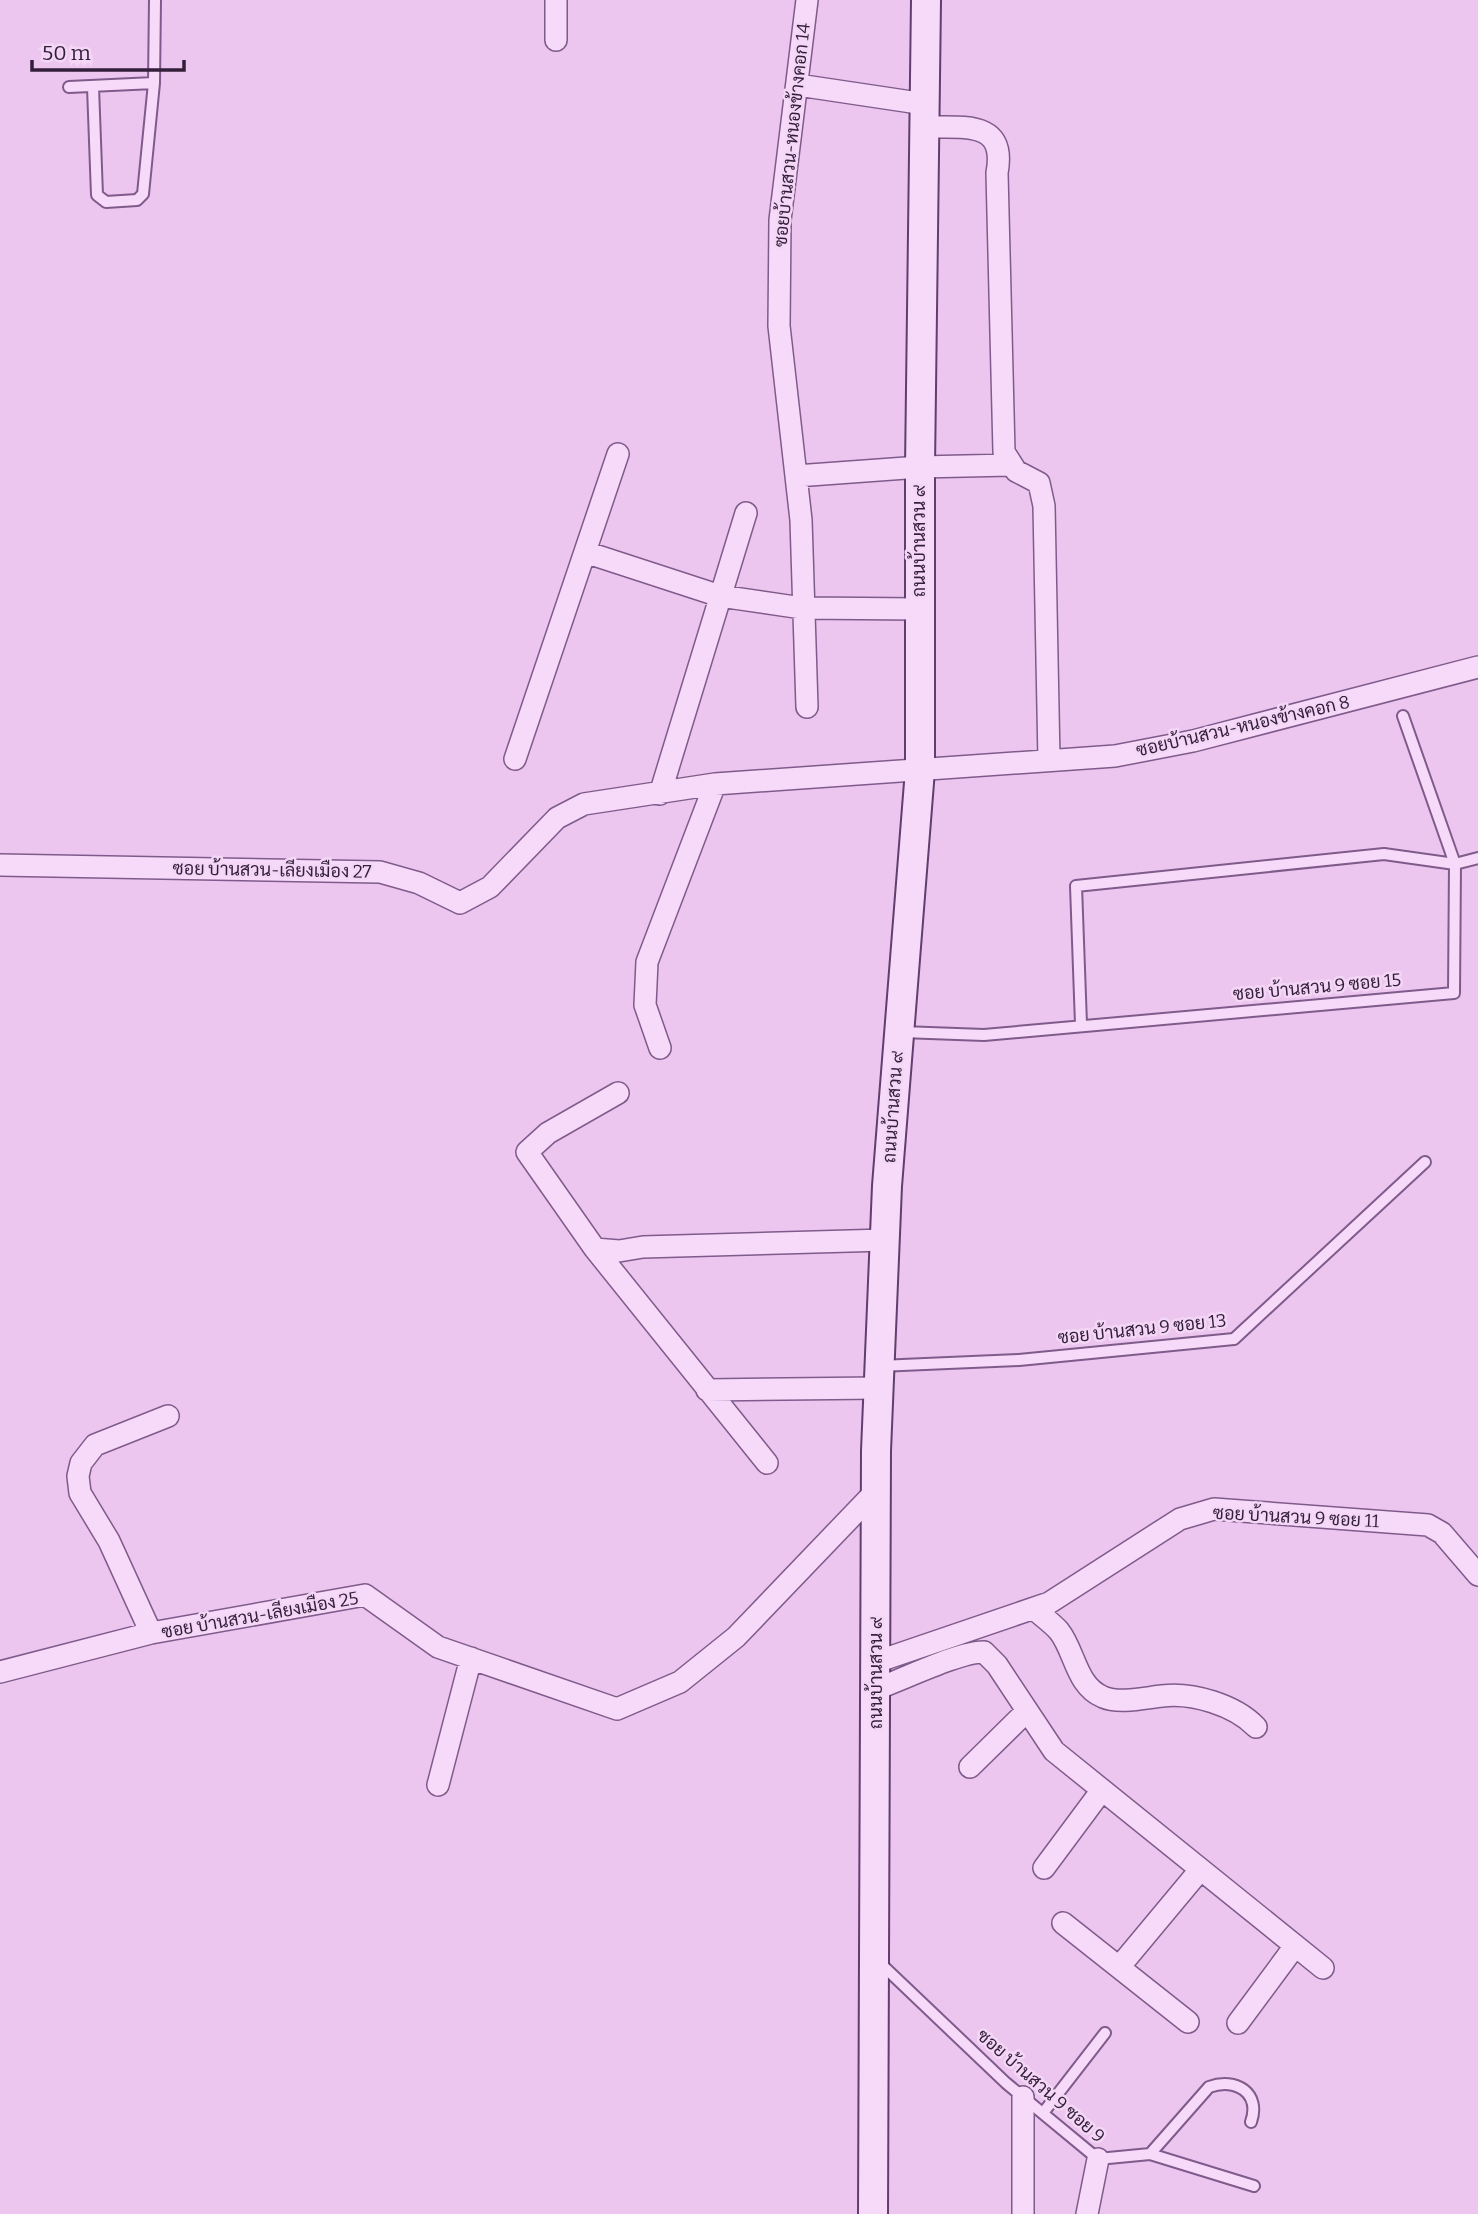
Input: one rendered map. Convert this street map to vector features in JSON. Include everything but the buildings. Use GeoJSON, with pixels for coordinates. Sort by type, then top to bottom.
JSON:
{"type":"FeatureCollection","features":[{"type":"Feature","properties":{"kind":"street"},"geometry":{"type":"LineString","coordinates":[[556,0],[556,40]]}},
{"type":"Feature","properties":{"kind":"street","name":"ซอยบ้านสวน-หนองข้างคอก 14"},"geometry":{"type":"LineString","coordinates":[[807,0],[780,220],[779,312],[801,520],[807,707]]}},
{"type":"Feature","properties":{"kind":"street","name":"ถนนบ้านสวน ๙"},"geometry":{"type":"LineString","coordinates":[[873,2214],[876,1491],[885,1240],[898,1032],[920,769],[919,467],[926,0]]}},
{"type":"Feature","properties":{"kind":"street"},"geometry":{"type":"LineString","coordinates":[[798,85],[980,129],[993,137],[1000,155],[997,173],[1003,452],[1016,471],[1039,483],[1044,506],[1048,760]]}},
{"type":"Feature","properties":{"kind":"street"},"geometry":{"type":"LineString","coordinates":[[515,759],[618,454]]}},
{"type":"Feature","properties":{"kind":"street"},"geometry":{"type":"LineString","coordinates":[[796,476],[919,467],[1010,465]]}},
{"type":"Feature","properties":{"kind":"street"},"geometry":{"type":"LineString","coordinates":[[660,794],[746,513]]}},
{"type":"Feature","properties":{"kind":"street"},"geometry":{"type":"LineString","coordinates":[[585,552],[720,596],[802,608],[919,609]]}},
{"type":"Feature","properties":{"kind":"street","name":"ซอยบ้านสวน-หนองข้างคอก 8"},"geometry":{"type":"LineString","coordinates":[[920,769],[1115,756],[1193,741],[1478,667]]}},
{"type":"Feature","properties":{"kind":"street","name":"ซอย บ้านสวน-เลียงเมือง 27"},"geometry":{"type":"LineString","coordinates":[[0,865],[380,872],[419,883],[460,903],[490,887],[557,818],[584,804],[715,784],[920,769]]}},
{"type":"Feature","properties":{"kind":"street"},"geometry":{"type":"LineString","coordinates":[[660,1048],[645,1005],[646,962],[715,784]]}},
{"type":"Feature","properties":{"kind":"street"},"geometry":{"type":"LineString","coordinates":[[618,1093],[548,1133],[527,1152],[595,1249],[768,1463]]}},
{"type":"Feature","properties":{"kind":"street"},"geometry":{"type":"LineString","coordinates":[[595,1249],[619,1251],[643,1247],[885,1240]]}},
{"type":"Feature","properties":{"kind":"street"},"geometry":{"type":"LineString","coordinates":[[707,1390],[879,1377]]}},
{"type":"Feature","properties":{"kind":"street"},"geometry":{"type":"LineString","coordinates":[[151,1633],[109,1541],[80,1493],[78,1476],[81,1463],[95,1445],[168,1416]]}},
{"type":"Feature","properties":{"kind":"street","name":"ซอย บ้านสวน-เลียงเมือง 25"},"geometry":{"type":"LineString","coordinates":[[0,1672],[151,1633],[365,1595],[438,1647],[617,1709],[680,1682],[736,1637],[876,1491]]}},
{"type":"Feature","properties":{"kind":"street","name":"ซอย บ้านสวน 9 ซอย 11"},"geometry":{"type":"LineString","coordinates":[[876,1676],[1034,1609],[1180,1519],[1214,1508],[1429,1525],[1442,1534],[1478,1575]]}},
{"type":"Feature","properties":{"kind":"street"},"geometry":{"type":"LineString","coordinates":[[1034,1609],[1058,1630],[1080,1675],[1100,1696],[1111,1700],[1181,1696],[1207,1701],[1238,1711],[1256,1727]]}},
{"type":"Feature","properties":{"kind":"street"},"geometry":{"type":"LineString","coordinates":[[876,1676],[944,1664],[968,1651],[984,1651],[997,1665],[1054,1751],[1323,1968]]}},
{"type":"Feature","properties":{"kind":"street"},"geometry":{"type":"LineString","coordinates":[[438,1785],[471,1658]]}},
{"type":"Feature","properties":{"kind":"street"},"geometry":{"type":"LineString","coordinates":[[970,1768],[1027,1711]]}},
{"type":"Feature","properties":{"kind":"street"},"geometry":{"type":"LineString","coordinates":[[1044,1868],[1102,1790]]}},
{"type":"Feature","properties":{"kind":"street"},"geometry":{"type":"LineString","coordinates":[[1121,1966],[1200,1870]]}},
{"type":"Feature","properties":{"kind":"street"},"geometry":{"type":"LineString","coordinates":[[1062,1923],[1121,1966],[1188,2022]]}},
{"type":"Feature","properties":{"kind":"street"},"geometry":{"type":"LineString","coordinates":[[1238,2023],[1295,1946]]}},
{"type":"Feature","properties":{"kind":"street"},"geometry":{"type":"LineString","coordinates":[[1023,2097],[1023,2214]]}},
{"type":"Feature","properties":{"kind":"street"},"geometry":{"type":"LineString","coordinates":[[1087,2214],[1098,2159]]}},
{"type":"Feature","properties":{"kind":"lane"},"geometry":{"type":"LineString","coordinates":[[93,87],[97,195],[106,202],[134,201],[143,194],[154,83],[155,0]]}},
{"type":"Feature","properties":{"kind":"lane"},"geometry":{"type":"LineString","coordinates":[[69,87],[154,83]]}},
{"type":"Feature","properties":{"kind":"lane","name":"ซอย บ้านสวน 9 ซอย 15"},"geometry":{"type":"LineString","coordinates":[[898,1032],[984,1035],[1081,1024],[1454,993],[1455,864],[1403,716]]}},
{"type":"Feature","properties":{"kind":"lane"},"geometry":{"type":"LineString","coordinates":[[1081,1024],[1076,886],[1384,854],[1455,864],[1478,858]]}},
{"type":"Feature","properties":{"kind":"lane","name":"ซอย บ้านสวน 9 ซอย 13"},"geometry":{"type":"LineString","coordinates":[[879,1377],[1234,1339],[1425,1161]]}},
{"type":"Feature","properties":{"kind":"lane","name":"ซอย บ้านสวน 9 ซอย 9"},"geometry":{"type":"LineString","coordinates":[[875,1958],[1023,2097],[1098,2159],[1150,2154],[1254,2186]]}},
{"type":"Feature","properties":{"kind":"lane"},"geometry":{"type":"LineString","coordinates":[[1043,2113],[1105,2033]]}},
{"type":"Feature","properties":{"kind":"lane"},"geometry":{"type":"LineString","coordinates":[[1150,2154],[1209,2087],[1222,2082],[1242,2087],[1251,2096],[1255,2111],[1251,2122]]}}]}
